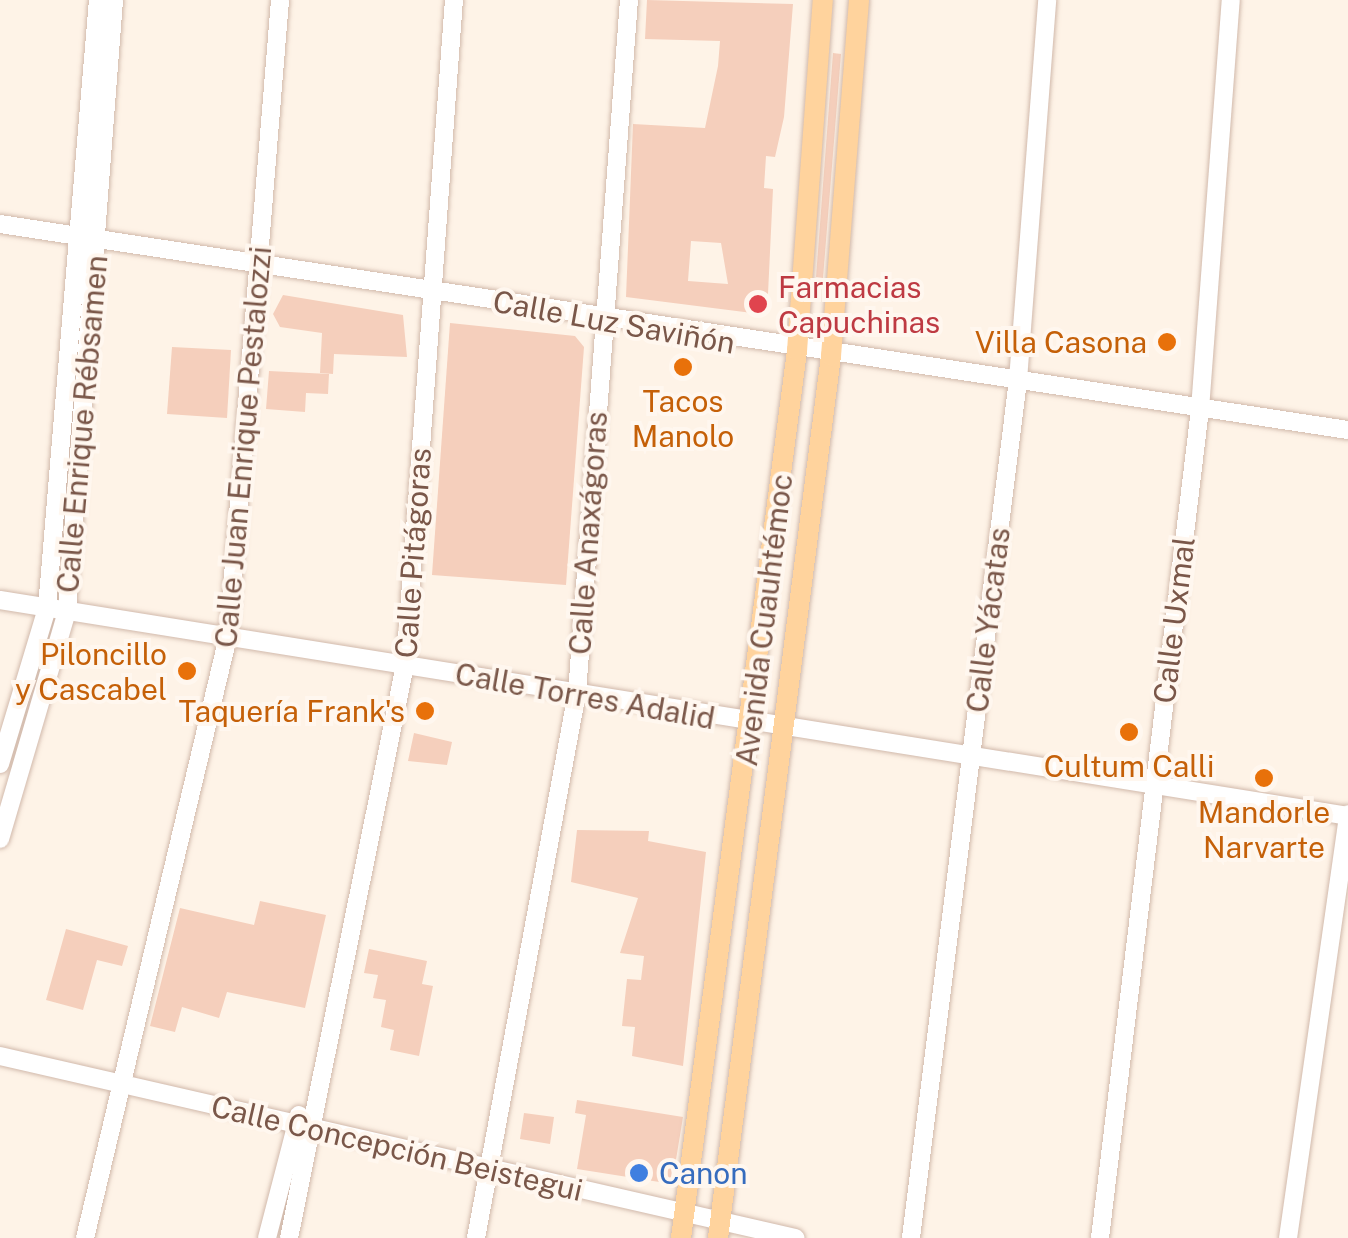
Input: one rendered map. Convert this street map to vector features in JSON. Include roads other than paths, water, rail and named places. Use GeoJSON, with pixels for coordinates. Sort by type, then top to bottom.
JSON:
{"type":"FeatureCollection","features":[{"type":"Feature","properties":{"kind":"main road","name":"Avenida Cuauhtémoc"},"geometry":{"type":"LineString","coordinates":[[682,1238],[797,352],[823,0]]}},
{"type":"Feature","properties":{"kind":"main road","name":"Avenida Cuauhtémoc"},"geometry":{"type":"LineString","coordinates":[[720,1230],[832,356],[858,0]]}},
{"type":"Feature","properties":{"kind":"street","name":"Calle Enrique Rébsamen"},"geometry":{"type":"LineString","coordinates":[[1,830],[67,611],[89,238],[98,0]]}},
{"type":"Feature","properties":{"kind":"street","name":"Calle Enrique Rébsamen"},"geometry":{"type":"LineString","coordinates":[[0,764],[47,608],[114,0]]}},
{"type":"Feature","properties":{"kind":"street","name":"Calle Juan Enrique Pestalozzi"},"geometry":{"type":"LineString","coordinates":[[85,1238],[228,637],[280,0]]}},
{"type":"Feature","properties":{"kind":"street","name":"Calle Pitágoras"},"geometry":{"type":"LineString","coordinates":[[289,1238],[314,1127],[311,1098],[405,666],[454,0]]}},
{"type":"Feature","properties":{"kind":"street","name":"Calle Anaxágoras"},"geometry":{"type":"LineString","coordinates":[[476,1238],[492,1170],[577,693],[629,0]]}},
{"type":"Feature","properties":{"kind":"street","name":"Calle Yácatas"},"geometry":{"type":"LineString","coordinates":[[911,1238],[1018,380],[1047,0]]}},
{"type":"Feature","properties":{"kind":"street","name":"Calle Uxmal"},"geometry":{"type":"LineString","coordinates":[[1100,1238],[1200,410],[1231,0]]}},
{"type":"Feature","properties":{"kind":"street","name":"Calle Luz Saviñón"},"geometry":{"type":"LineString","coordinates":[[0,224],[432,290],[603,323],[1348,430]]}},
{"type":"Feature","properties":{"kind":"street","name":"Calle Torres Adalid"},"geometry":{"type":"LineString","coordinates":[[0,600],[751,724],[1348,816]]}},
{"type":"Feature","properties":{"kind":"street"},"geometry":{"type":"LineString","coordinates":[[1288,1238],[1348,816]]}},
{"type":"Feature","properties":{"kind":"street","name":"Calle Concepción Beistegui"},"geometry":{"type":"LineString","coordinates":[[0,1056],[686,1216],[720,1230],[795,1238]]}},
{"type":"Feature","properties":{"kind":"street","name":"Calle Pitágoras"},"geometry":{"type":"LineString","coordinates":[[268,1238],[294,1123],[311,1098]]}},
{"type":"Feature","properties":{"kind":"place","name":"Farmacias Capuchinas"},"geometry":{"type":"Point","coordinates":[758,304]}},
{"type":"Feature","properties":{"kind":"place","name":"Villa Casona"},"geometry":{"type":"Point","coordinates":[1167,342]}},
{"type":"Feature","properties":{"kind":"place","name":"Tacos Manolo"},"geometry":{"type":"Point","coordinates":[683,367]}},
{"type":"Feature","properties":{"kind":"place","name":"Piloncillo y Cascabel"},"geometry":{"type":"Point","coordinates":[187,671]}},
{"type":"Feature","properties":{"kind":"place","name":"Taquería Frank's"},"geometry":{"type":"Point","coordinates":[425,711]}},
{"type":"Feature","properties":{"kind":"place","name":"Cultum Calli"},"geometry":{"type":"Point","coordinates":[1129,732]}},
{"type":"Feature","properties":{"kind":"place","name":"Mandorle Narvarte"},"geometry":{"type":"Point","coordinates":[1264,778]}},
{"type":"Feature","properties":{"kind":"place","name":"Canon"},"geometry":{"type":"Point","coordinates":[639,1173]}}]}
